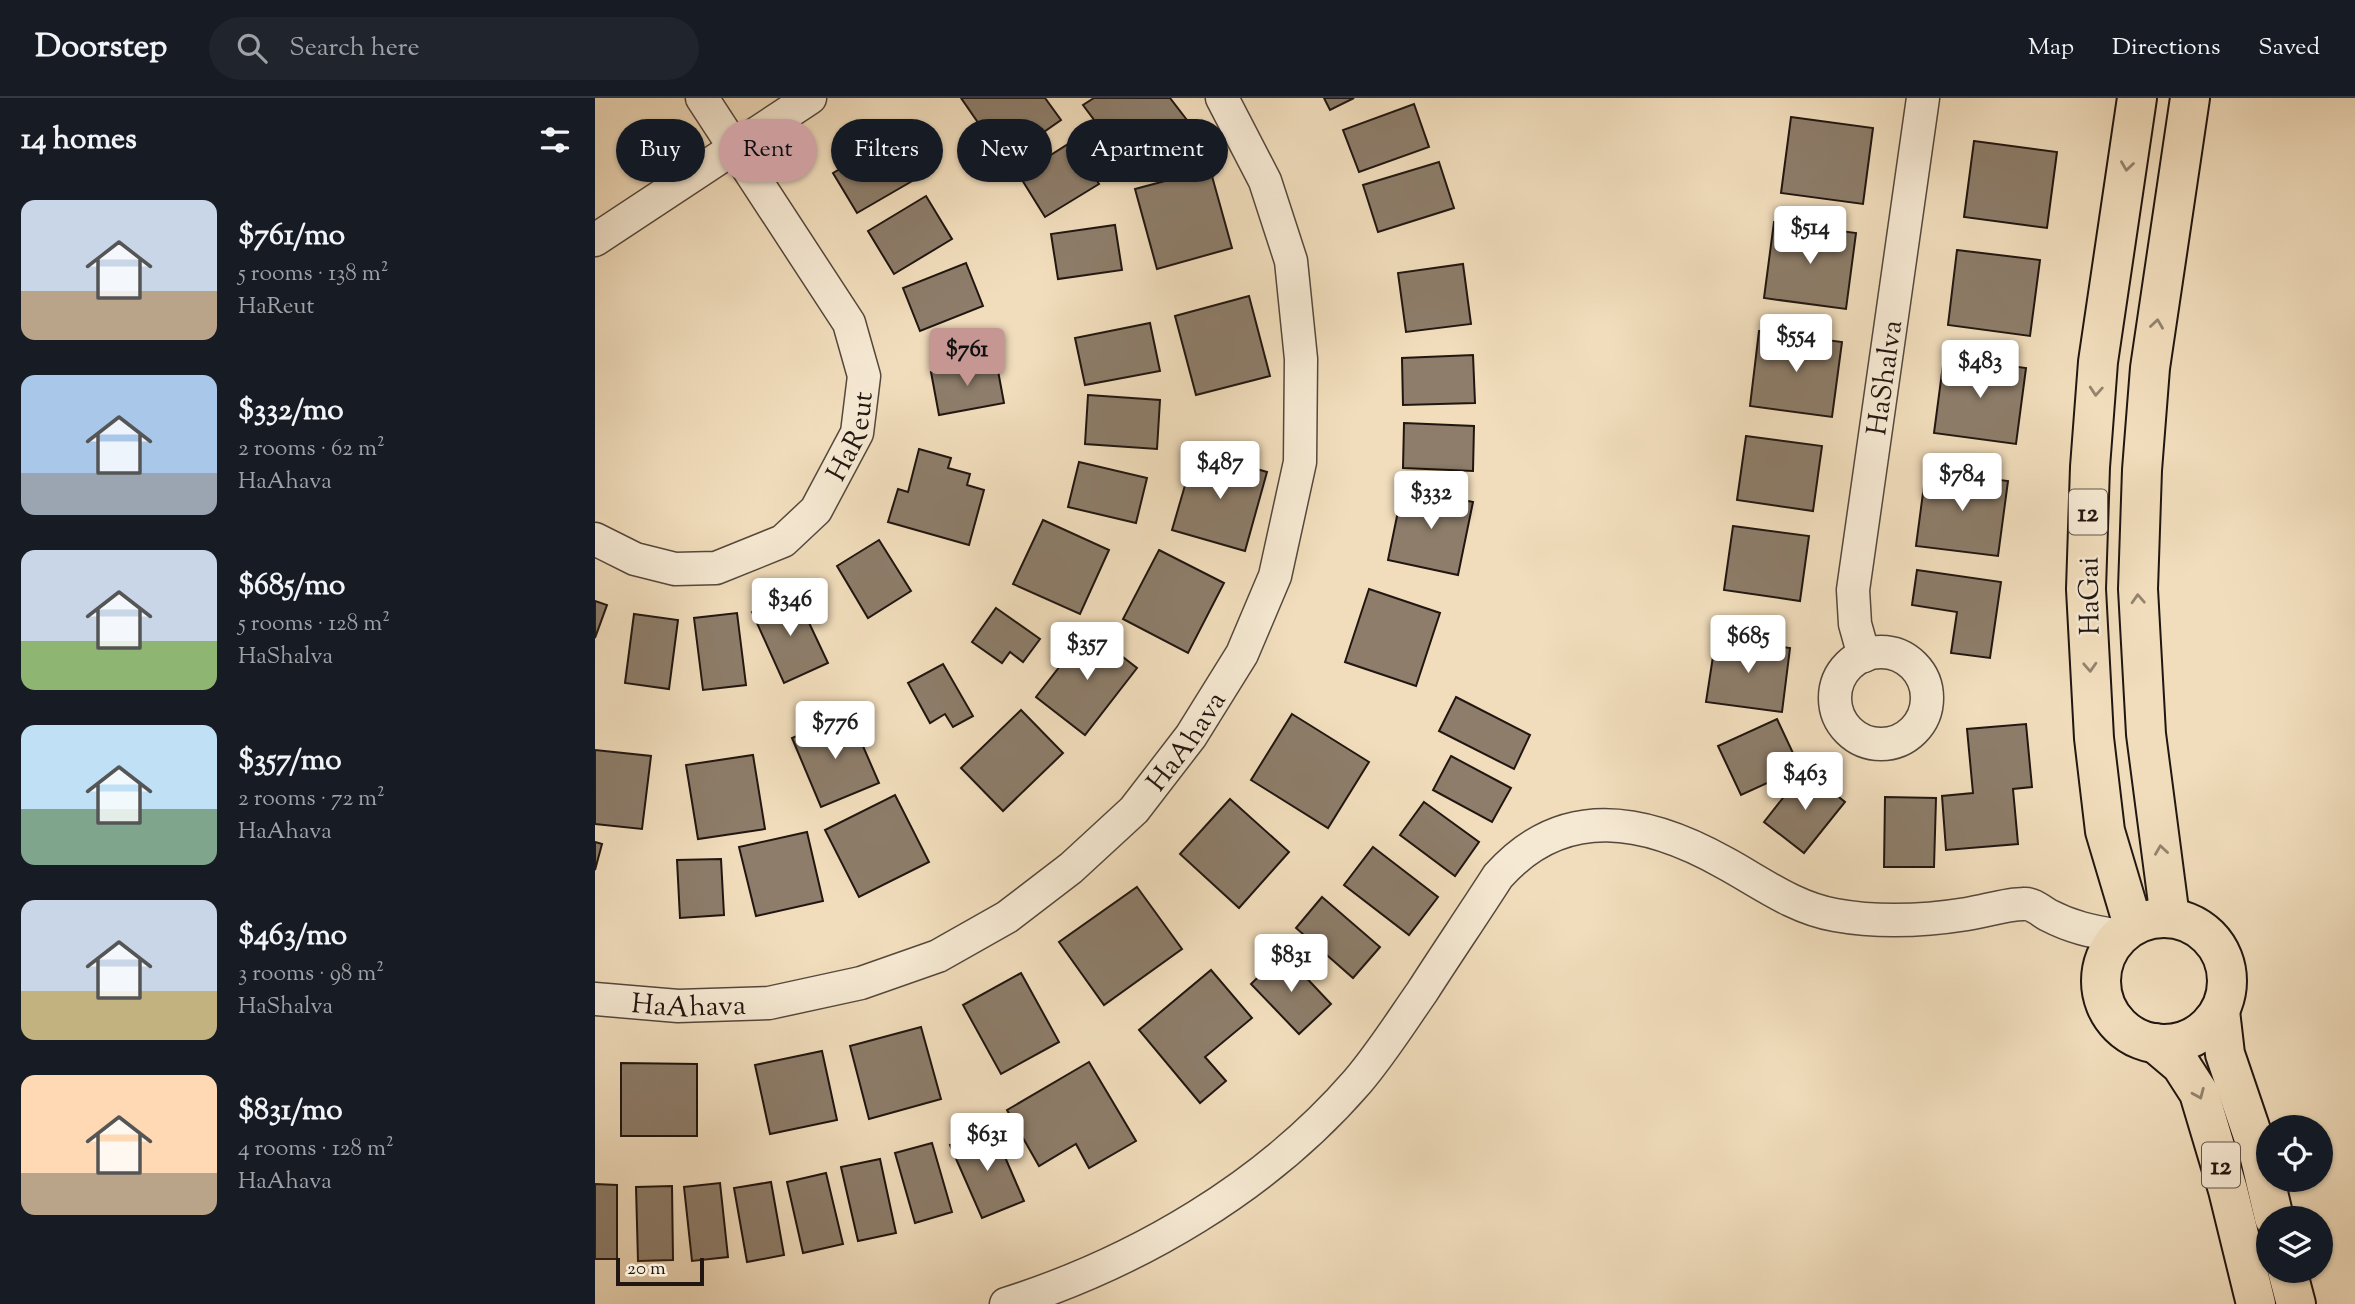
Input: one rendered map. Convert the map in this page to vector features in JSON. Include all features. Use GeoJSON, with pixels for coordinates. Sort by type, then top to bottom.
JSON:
{"type":"FeatureCollection","features":[{"type":"Feature","properties":{"kind":"highway","name":"HaGai"},"geometry":{"type":"LineString","coordinates":[[2137,98],[2098,362],[2090,467],[2086,589],[2094,738],[2105,831],[2141,926]]}},
{"type":"Feature","properties":{"kind":"highway","name":"HaGai"},"geometry":{"type":"LineString","coordinates":[[2141,926],[2146,734],[2138,589],[2142,470],[2150,368],[2190,98]]}},
{"type":"Feature","properties":{"kind":"highway","name":"12"},"geometry":{"type":"LineString","coordinates":[[2256,1304],[2228,1190],[2199,1093],[2181,1065],[2155,1043],[2128,1033],[2114,1021],[2105,1005],[2101,987],[2102,968],[2108,951],[2141,926],[2189,922],[2206,933],[2218,948],[2226,966],[2228,985],[2220,1011],[2225,1054],[2259,1154],[2271,1206]]}},
{"type":"Feature","properties":{"kind":"highway"},"geometry":{"type":"LineString","coordinates":[[2155,1043],[2163,1045],[2182,1042],[2199,1034],[2214,1021],[2220,1011]]}},
{"type":"Feature","properties":{"kind":"highway"},"geometry":{"type":"LineString","coordinates":[[2290,1283],[2296,1304]]}},
{"type":"Feature","properties":{"kind":"street","name":"HaReut"},"geometry":{"type":"LineString","coordinates":[[702,98],[719,125]]}},
{"type":"Feature","properties":{"kind":"street"},"geometry":{"type":"LineString","coordinates":[[778,119],[810,98]]}},
{"type":"Feature","properties":{"kind":"street","name":"HaAhava"},"geometry":{"type":"LineString","coordinates":[[595,999],[678,1006],[769,1003],[861,983],[938,956],[1007,917],[1071,868],[1134,810],[1191,736],[1242,654],[1275,576],[1300,462],[1301,359],[1291,261],[1265,181],[1222,98]]}},
{"type":"Feature","properties":{"kind":"street","name":"HaShalva"},"geometry":{"type":"LineString","coordinates":[[1864,656],[1855,624],[1853,590],[1923,98]]}},
{"type":"Feature","properties":{"kind":"street"},"geometry":{"type":"LineString","coordinates":[[595,240],[719,158]]}},
{"type":"Feature","properties":{"kind":"street","name":"HaReut"},"geometry":{"type":"LineString","coordinates":[[595,539],[635,559],[675,569],[716,568],[783,541],[816,510],[856,433],[864,376],[849,323],[756,182]]}},
{"type":"Feature","properties":{"kind":"street"},"geometry":{"type":"LineString","coordinates":[[1006,1304],[1050,1290],[1142,1247],[1187,1222],[1284,1155],[1314,1129],[1358,1081],[1390,1039],[1498,876],[1515,857],[1536,842],[1564,832],[1588,825],[1618,825],[1669,838],[1725,863],[1779,894],[1833,915],[1891,922],[1968,914],[2027,903],[2070,926],[2141,926]]}},
{"type":"Feature","properties":{"kind":"building"},"geometry":{"type":"Polygon","coordinates":[[[961,98],[1045,98],[1061,120],[1052,126],[1052,119],[976,119],[961,98]]]}},
{"type":"Feature","properties":{"kind":"building"},"geometry":{"type":"Polygon","coordinates":[[[1094,98],[1170,98],[1186,119],[1093,119],[1083,105],[1094,98]]]}},
{"type":"Feature","properties":{"kind":"building"},"geometry":{"type":"Polygon","coordinates":[[[1324,98],[1354,98],[1330,110],[1324,98]]]}},
{"type":"Feature","properties":{"kind":"building"},"geometry":{"type":"Polygon","coordinates":[[[1414,104],[1429,147],[1359,172],[1343,130],[1414,104]]]}},
{"type":"Feature","properties":{"kind":"building"},"geometry":{"type":"Polygon","coordinates":[[[1791,117],[1873,128],[1863,204],[1781,193],[1791,117]]]}},
{"type":"Feature","properties":{"kind":"building"},"geometry":{"type":"Polygon","coordinates":[[[1974,141],[2057,152],[2047,228],[1964,217],[1974,141]]]}},
{"type":"Feature","properties":{"kind":"building"},"geometry":{"type":"Polygon","coordinates":[[[1066,145],[1066,182],[1099,184],[1045,217],[1023,182],[1052,182],[1052,154],[1066,145]]]}},
{"type":"Feature","properties":{"kind":"building"},"geometry":{"type":"Polygon","coordinates":[[[1439,162],[1454,208],[1378,232],[1363,185],[1439,162]]]}},
{"type":"Feature","properties":{"kind":"building"},"geometry":{"type":"Polygon","coordinates":[[[838,182],[911,182],[857,213],[838,182]]]}},
{"type":"Feature","properties":{"kind":"building"},"geometry":{"type":"Polygon","coordinates":[[[1161,182],[1214,182],[1232,248],[1157,269],[1135,189],[1161,182]]]}},
{"type":"Feature","properties":{"kind":"building"},"geometry":{"type":"Polygon","coordinates":[[[926,196],[952,239],[894,274],[868,231],[926,196]]]}},
{"type":"Feature","properties":{"kind":"building"},"geometry":{"type":"Polygon","coordinates":[[[1774,222],[1856,233],[1846,309],[1764,298],[1774,222]]]}},
{"type":"Feature","properties":{"kind":"building"},"geometry":{"type":"Polygon","coordinates":[[[1115,225],[1122,270],[1058,279],[1051,234],[1115,225]]]}},
{"type":"Feature","properties":{"kind":"building"},"geometry":{"type":"Polygon","coordinates":[[[1957,250],[2040,260],[2030,336],[1948,325],[1957,250]]]}},
{"type":"Feature","properties":{"kind":"building"},"geometry":{"type":"Polygon","coordinates":[[[966,263],[983,306],[920,331],[903,288],[966,263]]]}},
{"type":"Feature","properties":{"kind":"building"},"geometry":{"type":"Polygon","coordinates":[[[1463,264],[1471,324],[1406,332],[1398,273],[1463,264]]]}},
{"type":"Feature","properties":{"kind":"building"},"geometry":{"type":"Polygon","coordinates":[[[1249,296],[1270,376],[1196,395],[1175,316],[1249,296]]]}},
{"type":"Feature","properties":{"kind":"building"},"geometry":{"type":"Polygon","coordinates":[[[1150,323],[1160,371],[1085,385],[1075,338],[1150,323]]]}},
{"type":"Feature","properties":{"kind":"building"},"geometry":{"type":"Polygon","coordinates":[[[1759,331],[1842,342],[1832,417],[1750,406],[1759,331]]]}},
{"type":"Feature","properties":{"kind":"building"},"geometry":{"type":"Polygon","coordinates":[[[1473,355],[1475,403],[1403,405],[1402,358],[1473,355]]]}},
{"type":"Feature","properties":{"kind":"building"},"geometry":{"type":"Polygon","coordinates":[[[1944,357],[2026,368],[2016,444],[1934,433],[1944,357]]]}},
{"type":"Feature","properties":{"kind":"building"},"geometry":{"type":"Polygon","coordinates":[[[996,360],[1004,403],[939,415],[931,372],[996,360]]]}},
{"type":"Feature","properties":{"kind":"building"},"geometry":{"type":"Polygon","coordinates":[[[1088,395],[1160,400],[1157,449],[1085,444],[1088,395]]]}},
{"type":"Feature","properties":{"kind":"building"},"geometry":{"type":"Polygon","coordinates":[[[1404,423],[1474,426],[1473,471],[1403,468],[1404,423]]]}},
{"type":"Feature","properties":{"kind":"building"},"geometry":{"type":"Polygon","coordinates":[[[1746,436],[1822,446],[1813,511],[1737,500],[1746,436]]]}},
{"type":"Feature","properties":{"kind":"building"},"geometry":{"type":"Polygon","coordinates":[[[919,449],[951,458],[948,468],[970,474],[967,485],[984,490],[969,545],[888,522],[898,489],[908,492],[919,449]]]}},
{"type":"Feature","properties":{"kind":"building"},"geometry":{"type":"Polygon","coordinates":[[[1195,451],[1267,472],[1245,551],[1172,530],[1195,451]]]}},
{"type":"Feature","properties":{"kind":"building"},"geometry":{"type":"Polygon","coordinates":[[[1079,462],[1147,478],[1136,523],[1068,507],[1079,462]]]}},
{"type":"Feature","properties":{"kind":"building"},"geometry":{"type":"Polygon","coordinates":[[[1926,470],[2008,481],[1998,556],[1916,546],[1926,470]]]}},
{"type":"Feature","properties":{"kind":"building"},"geometry":{"type":"Polygon","coordinates":[[[1403,487],[1473,502],[1458,575],[1388,560],[1403,487]]]}},
{"type":"Feature","properties":{"kind":"building"},"geometry":{"type":"Polygon","coordinates":[[[1043,520],[1109,550],[1080,614],[1013,584],[1043,520]]]}},
{"type":"Feature","properties":{"kind":"building"},"geometry":{"type":"Polygon","coordinates":[[[1733,526],[1809,536],[1800,601],[1724,590],[1733,526]]]}},
{"type":"Feature","properties":{"kind":"building"},"geometry":{"type":"Polygon","coordinates":[[[879,540],[911,591],[868,618],[837,566],[879,540]]]}},
{"type":"Feature","properties":{"kind":"building"},"geometry":{"type":"Polygon","coordinates":[[[1159,550],[1224,583],[1188,653],[1123,619],[1159,550]]]}},
{"type":"Feature","properties":{"kind":"building"},"geometry":{"type":"Polygon","coordinates":[[[1917,570],[2001,582],[1990,658],[1951,653],[1957,612],[1912,605],[1917,570]]]}},
{"type":"Feature","properties":{"kind":"building"},"geometry":{"type":"Polygon","coordinates":[[[1369,589],[1440,613],[1416,686],[1345,662],[1369,589]]]}},
{"type":"Feature","properties":{"kind":"building"},"geometry":{"type":"Polygon","coordinates":[[[795,593],[828,663],[784,683],[752,612],[795,593]]]}},
{"type":"Feature","properties":{"kind":"building"},"geometry":{"type":"Polygon","coordinates":[[[595,601],[607,605],[595,638],[595,601]]]}},
{"type":"Feature","properties":{"kind":"building"},"geometry":{"type":"Polygon","coordinates":[[[996,608],[1040,639],[1023,662],[1010,652],[1002,663],[972,642],[996,608]]]}},
{"type":"Feature","properties":{"kind":"building"},"geometry":{"type":"Polygon","coordinates":[[[737,613],[746,685],[703,690],[694,618],[737,613]]]}},
{"type":"Feature","properties":{"kind":"building"},"geometry":{"type":"Polygon","coordinates":[[[634,614],[678,620],[669,689],[625,683],[634,614]]]}},
{"type":"Feature","properties":{"kind":"building"},"geometry":{"type":"Polygon","coordinates":[[[1088,630],[1137,668],[1085,735],[1036,697],[1088,630]]]}},
{"type":"Feature","properties":{"kind":"building"},"geometry":{"type":"Polygon","coordinates":[[[1716,637],[1790,648],[1782,712],[1706,702],[1716,637]]]}},
{"type":"Feature","properties":{"kind":"building"},"geometry":{"type":"Polygon","coordinates":[[[943,664],[973,716],[953,727],[945,714],[930,723],[908,683],[943,664]]]}},
{"type":"Feature","properties":{"kind":"building"},"geometry":{"type":"Polygon","coordinates":[[[1456,697],[1530,735],[1514,769],[1439,731],[1456,697]]]}},
{"type":"Feature","properties":{"kind":"building"},"geometry":{"type":"Polygon","coordinates":[[[1021,710],[1063,753],[1003,811],[961,768],[1021,710]]]}},
{"type":"Feature","properties":{"kind":"building"},"geometry":{"type":"Polygon","coordinates":[[[849,714],[879,783],[821,807],[792,738],[849,714]]]}},
{"type":"Feature","properties":{"kind":"building"},"geometry":{"type":"Polygon","coordinates":[[[1292,714],[1369,762],[1328,828],[1251,780],[1292,714]]]}},
{"type":"Feature","properties":{"kind":"building"},"geometry":{"type":"Polygon","coordinates":[[[1777,719],[1800,768],[1741,795],[1718,746],[1777,719]]]}},
{"type":"Feature","properties":{"kind":"building"},"geometry":{"type":"Polygon","coordinates":[[[2026,724],[2032,787],[2013,789],[2018,844],[1946,850],[1942,796],[1973,793],[1967,729],[2026,724]]]}},
{"type":"Feature","properties":{"kind":"building"},"geometry":{"type":"Polygon","coordinates":[[[595,750],[651,756],[642,829],[595,824],[595,750]]]}},
{"type":"Feature","properties":{"kind":"building"},"geometry":{"type":"Polygon","coordinates":[[[753,755],[765,829],[698,839],[686,765],[753,755]]]}},
{"type":"Feature","properties":{"kind":"building"},"geometry":{"type":"Polygon","coordinates":[[[1451,756],[1511,788],[1492,822],[1433,790],[1451,756]]]}},
{"type":"Feature","properties":{"kind":"building"},"geometry":{"type":"Polygon","coordinates":[[[1805,770],[1845,802],[1804,853],[1764,822],[1805,770]]]}},
{"type":"Feature","properties":{"kind":"building"},"geometry":{"type":"Polygon","coordinates":[[[895,795],[929,862],[859,897],[825,830],[895,795]]]}},
{"type":"Feature","properties":{"kind":"building"},"geometry":{"type":"Polygon","coordinates":[[[1885,797],[1936,798],[1934,867],[1884,867],[1885,797]]]}},
{"type":"Feature","properties":{"kind":"building"},"geometry":{"type":"Polygon","coordinates":[[[1230,799],[1289,852],[1239,908],[1180,854],[1230,799]]]}},
{"type":"Feature","properties":{"kind":"building"},"geometry":{"type":"Polygon","coordinates":[[[1424,802],[1479,842],[1455,876],[1400,835],[1424,802]]]}},
{"type":"Feature","properties":{"kind":"building"},"geometry":{"type":"Polygon","coordinates":[[[807,832],[823,901],[756,916],[739,847],[807,832]]]}},
{"type":"Feature","properties":{"kind":"building"},"geometry":{"type":"Polygon","coordinates":[[[595,842],[602,844],[595,870],[595,842]]]}},
{"type":"Feature","properties":{"kind":"building"},"geometry":{"type":"Polygon","coordinates":[[[1373,847],[1438,897],[1409,935],[1344,885],[1373,847]]]}},
{"type":"Feature","properties":{"kind":"building"},"geometry":{"type":"Polygon","coordinates":[[[721,859],[724,915],[680,918],[677,860],[721,859]]]}},
{"type":"Feature","properties":{"kind":"building"},"geometry":{"type":"Polygon","coordinates":[[[1137,887],[1182,949],[1104,1005],[1059,942],[1137,887]]]}},
{"type":"Feature","properties":{"kind":"building"},"geometry":{"type":"Polygon","coordinates":[[[1322,897],[1380,947],[1353,978],[1296,928],[1322,897]]]}},
{"type":"Feature","properties":{"kind":"building"},"geometry":{"type":"Polygon","coordinates":[[[1283,953],[1331,1004],[1299,1034],[1251,984],[1283,953]]]}},
{"type":"Feature","properties":{"kind":"building"},"geometry":{"type":"Polygon","coordinates":[[[1211,970],[1252,1018],[1205,1057],[1226,1081],[1200,1103],[1139,1030],[1211,970]]]}},
{"type":"Feature","properties":{"kind":"building"},"geometry":{"type":"Polygon","coordinates":[[[1021,973],[1059,1042],[1001,1074],[963,1005],[1021,973]]]}},
{"type":"Feature","properties":{"kind":"building"},"geometry":{"type":"Polygon","coordinates":[[[921,1027],[941,1099],[869,1119],[850,1046],[921,1027]]]}},
{"type":"Feature","properties":{"kind":"building"},"geometry":{"type":"Polygon","coordinates":[[[822,1051],[837,1120],[770,1134],[755,1065],[822,1051]]]}},
{"type":"Feature","properties":{"kind":"building"},"geometry":{"type":"Polygon","coordinates":[[[1089,1062],[1136,1141],[1089,1168],[1076,1144],[1039,1166],[1007,1110],[1089,1062]]]}},
{"type":"Feature","properties":{"kind":"building"},"geometry":{"type":"Polygon","coordinates":[[[621,1063],[697,1064],[697,1136],[621,1136],[621,1063]]]}},
{"type":"Feature","properties":{"kind":"building"},"geometry":{"type":"Polygon","coordinates":[[[992,1127],[1024,1201],[982,1218],[950,1145],[992,1127]]]}},
{"type":"Feature","properties":{"kind":"building"},"geometry":{"type":"Polygon","coordinates":[[[932,1143],[952,1212],[915,1223],[895,1153],[932,1143]]]}},
{"type":"Feature","properties":{"kind":"building"},"geometry":{"type":"Polygon","coordinates":[[[880,1159],[896,1233],[858,1241],[841,1167],[880,1159]]]}},
{"type":"Feature","properties":{"kind":"building"},"geometry":{"type":"Polygon","coordinates":[[[826,1173],[843,1244],[803,1253],[787,1182],[826,1173]]]}},
{"type":"Feature","properties":{"kind":"building"},"geometry":{"type":"Polygon","coordinates":[[[771,1182],[784,1255],[747,1262],[734,1188],[771,1182]]]}},
{"type":"Feature","properties":{"kind":"building"},"geometry":{"type":"Polygon","coordinates":[[[720,1183],[728,1257],[692,1261],[684,1187],[720,1183]]]}},
{"type":"Feature","properties":{"kind":"building"},"geometry":{"type":"Polygon","coordinates":[[[595,1184],[617,1185],[617,1259],[595,1259],[595,1184]]]}},
{"type":"Feature","properties":{"kind":"building"},"geometry":{"type":"Polygon","coordinates":[[[672,1186],[673,1260],[638,1261],[636,1187],[672,1186]]]}}]}
